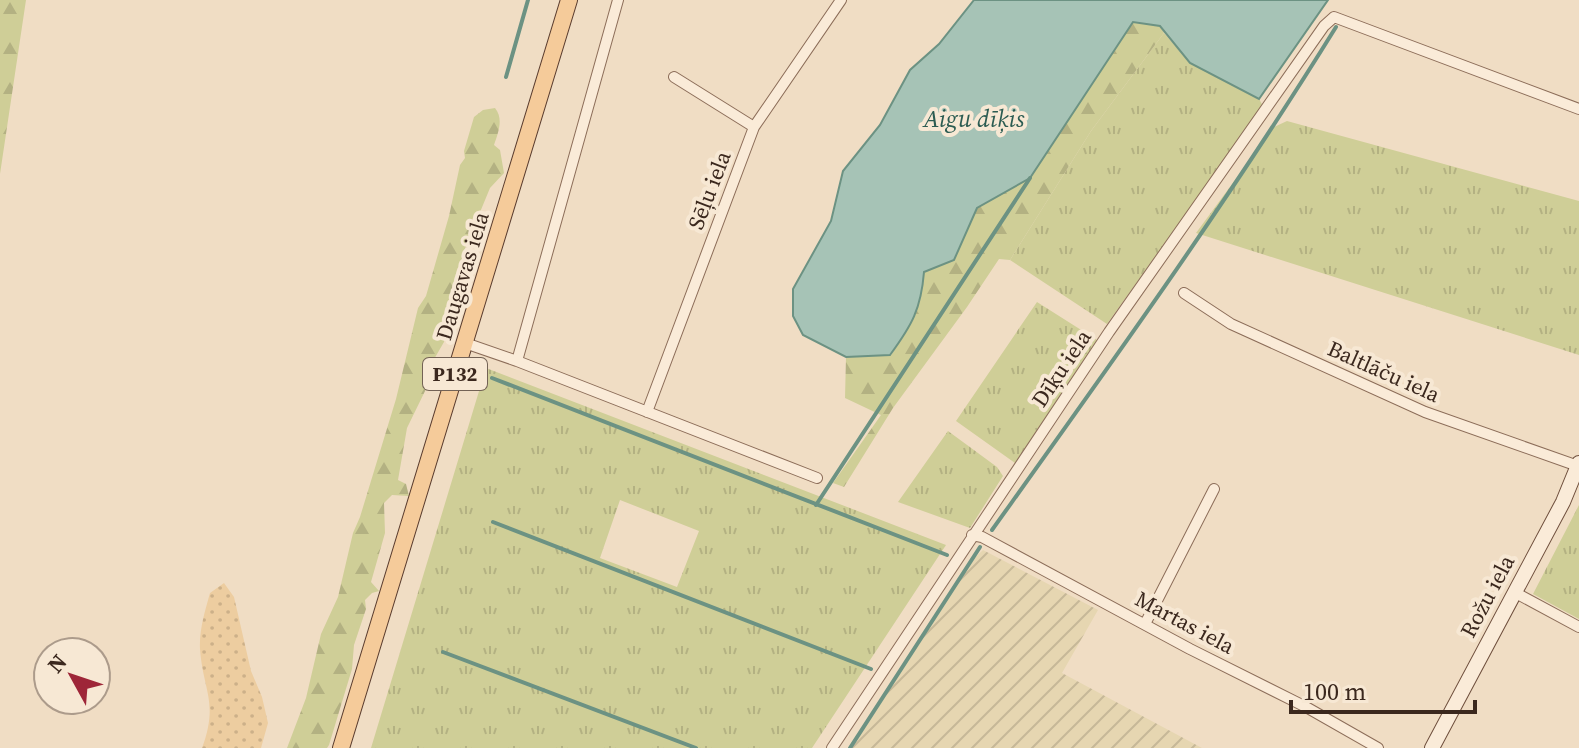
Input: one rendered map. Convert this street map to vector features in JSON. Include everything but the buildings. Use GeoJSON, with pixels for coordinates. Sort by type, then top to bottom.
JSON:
{"type":"FeatureCollection","features":[{"type":"Feature","properties":{"kind":"main road","name":"Daugavas iela"},"geometry":{"type":"LineString","coordinates":[[341,748],[569,0]]}},
{"type":"Feature","properties":{"kind":"street"},"geometry":{"type":"LineString","coordinates":[[517,361],[618,0]]}},
{"type":"Feature","properties":{"kind":"street","name":"Sēļu iela"},"geometry":{"type":"LineString","coordinates":[[647,412],[754,127],[841,0]]}},
{"type":"Feature","properties":{"kind":"street","name":"Dīķu iela"},"geometry":{"type":"LineString","coordinates":[[832,748],[1109,332],[1324,26],[1334,17],[1579,109]]}},
{"type":"Feature","properties":{"kind":"street"},"geometry":{"type":"LineString","coordinates":[[674,77],[754,127]]}},
{"type":"Feature","properties":{"kind":"street","name":"Baltlāču iela"},"geometry":{"type":"LineString","coordinates":[[1184,293],[1231,324],[1425,412],[1579,464]]}},
{"type":"Feature","properties":{"kind":"street"},"geometry":{"type":"LineString","coordinates":[[465,343],[817,478]]}},
{"type":"Feature","properties":{"kind":"street","name":"Rožu iela"},"geometry":{"type":"LineString","coordinates":[[1432,748],[1563,502],[1579,464]]}},
{"type":"Feature","properties":{"kind":"street"},"geometry":{"type":"LineString","coordinates":[[1145,624],[1214,489]]}},
{"type":"Feature","properties":{"kind":"street","name":"Martas iela"},"geometry":{"type":"LineString","coordinates":[[972,535],[982,537],[1378,748]]}},
{"type":"Feature","properties":{"kind":"street"},"geometry":{"type":"LineString","coordinates":[[1514,592],[1579,627]]}},
{"type":"Feature","properties":{"kind":"shaded area"},"geometry":{"type":"Polygon","coordinates":[[[983,550],[1098,610],[1062,673],[1202,748],[850,748],[968,564],[983,550]]]}},
{"type":"Feature","properties":{"kind":"green space"},"geometry":{"type":"Polygon","coordinates":[[[0,0],[26,0],[0,174],[0,0]]]}},
{"type":"Feature","properties":{"kind":"green space"},"geometry":{"type":"Polygon","coordinates":[[[1133,21],[1160,26],[1164,33],[1091,131],[1010,260],[999,259],[893,408],[844,487],[833,483],[881,415],[845,398],[846,357],[891,355],[914,316],[924,272],[954,260],[977,208],[1030,178],[1133,21]]]}},
{"type":"Feature","properties":{"kind":"green space"},"geometry":{"type":"Polygon","coordinates":[[[1164,33],[1190,63],[1259,99],[1263,106],[1107,324],[1010,260],[1091,131],[1164,33]]]}},
{"type":"Feature","properties":{"kind":"green space"},"geometry":{"type":"Polygon","coordinates":[[[495,108],[500,121],[494,145],[500,150],[504,173],[490,188],[464,251],[465,275],[459,275],[455,282],[444,342],[433,361],[427,387],[407,428],[398,480],[406,484],[409,496],[392,495],[384,503],[385,533],[371,582],[379,591],[365,600],[366,609],[354,645],[352,669],[329,745],[327,748],[287,748],[306,698],[321,634],[338,597],[353,533],[396,399],[418,308],[426,296],[474,117],[483,110],[495,108]]]}},
{"type":"Feature","properties":{"kind":"green space"},"geometry":{"type":"Polygon","coordinates":[[[1287,121],[1579,201],[1579,355],[1196,233],[1274,127],[1287,121]]]}},
{"type":"Feature","properties":{"kind":"green space"},"geometry":{"type":"Polygon","coordinates":[[[1037,302],[1097,340],[1015,463],[956,421],[1037,302]]]}},
{"type":"Feature","properties":{"kind":"green space"},"geometry":{"type":"Polygon","coordinates":[[[486,368],[946,545],[812,748],[371,748],[486,368]],[[620,500],[600,558],[677,587],[699,531],[620,500]]]}},
{"type":"Feature","properties":{"kind":"green space"},"geometry":{"type":"Polygon","coordinates":[[[948,431],[997,467],[1003,476],[970,528],[898,502],[948,431]]]}},
{"type":"Feature","properties":{"kind":"green space"},"geometry":{"type":"Polygon","coordinates":[[[1579,505],[1579,619],[1533,594],[1579,505]]]}},
{"type":"Feature","properties":{"kind":"sand"},"geometry":{"type":"Polygon","coordinates":[[[224,583],[234,597],[251,671],[268,723],[261,748],[202,748],[210,708],[200,635],[210,593],[224,583]]]}},
{"type":"Feature","properties":{"kind":"water","name":"Aigu dīķis"},"geometry":{"type":"Polygon","coordinates":[[[974,0],[1328,0],[1259,99],[1190,63],[1160,26],[1133,22],[1030,178],[977,208],[954,260],[924,272],[914,316],[890,355],[846,357],[803,335],[793,316],[793,289],[831,221],[843,171],[880,125],[910,70],[939,44],[974,0]]]}},
{"type":"Feature","properties":{"kind":"waterway"},"geometry":{"type":"LineString","coordinates":[[506,77],[528,0]]}},
{"type":"Feature","properties":{"kind":"waterway"},"geometry":{"type":"LineString","coordinates":[[992,530],[1211,219],[1336,27]]}},
{"type":"Feature","properties":{"kind":"waterway"},"geometry":{"type":"LineString","coordinates":[[816,505],[1030,178]]}},
{"type":"Feature","properties":{"kind":"waterway"},"geometry":{"type":"LineString","coordinates":[[492,378],[947,555]]}},
{"type":"Feature","properties":{"kind":"waterway"},"geometry":{"type":"LineString","coordinates":[[493,522],[871,669]]}},
{"type":"Feature","properties":{"kind":"waterway"},"geometry":{"type":"LineString","coordinates":[[850,748],[980,547]]}},
{"type":"Feature","properties":{"kind":"waterway"},"geometry":{"type":"LineString","coordinates":[[443,652],[696,748]]}}]}
